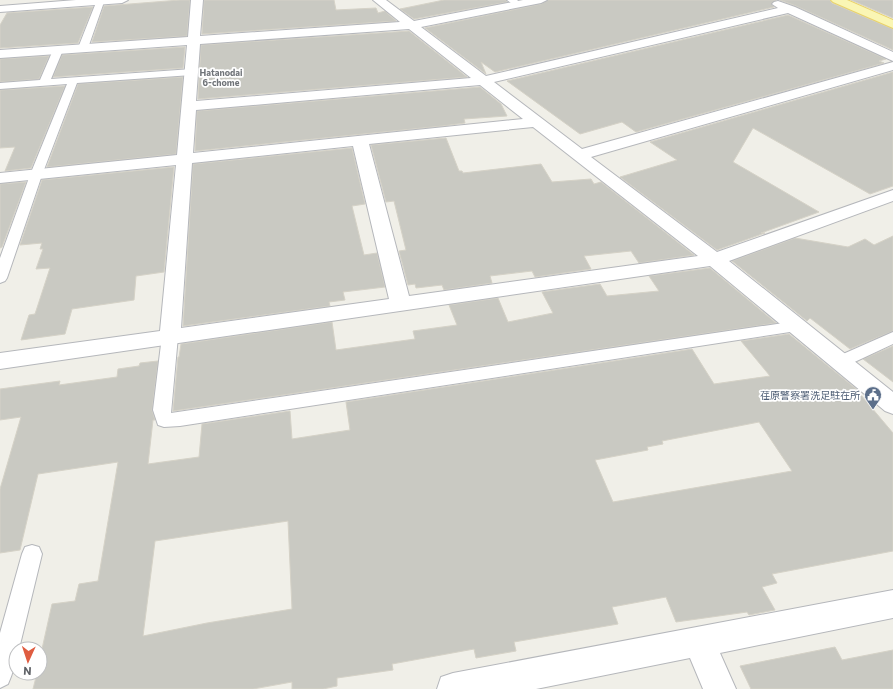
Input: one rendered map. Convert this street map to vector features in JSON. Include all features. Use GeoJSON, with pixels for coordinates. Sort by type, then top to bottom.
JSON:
{"type":"FeatureCollection","features":[{"type":"Feature","properties":{"kind":"main road"},"geometry":{"type":"LineString","coordinates":[[838,0],[893,24]]}},
{"type":"Feature","properties":{"kind":"main road"},"geometry":{"type":"LineString","coordinates":[[857,0],[893,15]]}},
{"type":"Feature","properties":{"kind":"street"},"geometry":{"type":"LineString","coordinates":[[0,7],[4,0]]}},
{"type":"Feature","properties":{"kind":"street"},"geometry":{"type":"LineString","coordinates":[[0,7],[122,0]]}},
{"type":"Feature","properties":{"kind":"street"},"geometry":{"type":"LineString","coordinates":[[170,336],[197,0]]}},
{"type":"Feature","properties":{"kind":"street"},"geometry":{"type":"LineString","coordinates":[[379,0],[714,260],[893,405]]}},
{"type":"Feature","properties":{"kind":"street"},"geometry":{"type":"LineString","coordinates":[[0,54],[411,25],[515,2],[541,0]]}},
{"type":"Feature","properties":{"kind":"street"},"geometry":{"type":"LineString","coordinates":[[768,0],[893,57]]}},
{"type":"Feature","properties":{"kind":"street"},"geometry":{"type":"LineString","coordinates":[[188,106],[483,81],[791,10]]}},
{"type":"Feature","properties":{"kind":"street"},"geometry":{"type":"LineString","coordinates":[[579,156],[893,66]]}},
{"type":"Feature","properties":{"kind":"street"},"geometry":{"type":"LineString","coordinates":[[0,178],[536,122]]}},
{"type":"Feature","properties":{"kind":"street"},"geometry":{"type":"LineString","coordinates":[[360,141],[401,304]]}},
{"type":"Feature","properties":{"kind":"street"},"geometry":{"type":"LineString","coordinates":[[0,361],[714,260],[893,195]]}},
{"type":"Feature","properties":{"kind":"street"},"geometry":{"type":"LineString","coordinates":[[453,689],[893,604]]}},
{"type":"Feature","properties":{"kind":"street"},"geometry":{"type":"LineString","coordinates":[[699,642],[720,689]]}},
{"type":"Feature","properties":{"kind":"lane"},"geometry":{"type":"LineString","coordinates":[[83,48],[100,2]]}},
{"type":"Feature","properties":{"kind":"lane"},"geometry":{"type":"LineString","coordinates":[[44,83],[58,50]]}},
{"type":"Feature","properties":{"kind":"lane"},"geometry":{"type":"LineString","coordinates":[[0,86],[192,72]]}},
{"type":"Feature","properties":{"kind":"lane"},"geometry":{"type":"LineString","coordinates":[[0,278],[36,175],[73,80]]}},
{"type":"Feature","properties":{"kind":"lane"},"geometry":{"type":"LineString","coordinates":[[170,336],[162,410],[164,420],[180,419],[797,326]]}},
{"type":"Feature","properties":{"kind":"lane"},"geometry":{"type":"LineString","coordinates":[[840,362],[893,337]]}},
{"type":"Feature","properties":{"kind":"lane"},"geometry":{"type":"LineString","coordinates":[[0,676],[32,554]]}},
{"type":"Feature","properties":{"kind":"building"},"geometry":{"type":"Polygon","coordinates":[[[190,0],[187,36],[92,42],[104,6],[190,0]]]}},
{"type":"Feature","properties":{"kind":"building"},"geometry":{"type":"Polygon","coordinates":[[[204,0],[334,0],[336,10],[376,8],[378,13],[385,11],[396,21],[202,34],[204,0]]]}},
{"type":"Feature","properties":{"kind":"building"},"geometry":{"type":"Polygon","coordinates":[[[444,0],[506,0],[507,2],[414,19],[400,9],[444,0]]]}},
{"type":"Feature","properties":{"kind":"building"},"geometry":{"type":"Polygon","coordinates":[[[548,0],[776,0],[771,4],[774,7],[495,72],[481,62],[486,74],[425,28],[541,4],[548,0]]]}},
{"type":"Feature","properties":{"kind":"building"},"geometry":{"type":"Polygon","coordinates":[[[780,0],[830,0],[832,3],[893,29],[893,50],[796,6],[780,0]]]}},
{"type":"Feature","properties":{"kind":"building"},"geometry":{"type":"Polygon","coordinates":[[[851,0],[893,0],[893,18],[851,0]]]}},
{"type":"Feature","properties":{"kind":"building"},"geometry":{"type":"Polygon","coordinates":[[[93,7],[78,43],[0,48],[0,25],[7,13],[93,7]]]}},
{"type":"Feature","properties":{"kind":"building"},"geometry":{"type":"Polygon","coordinates":[[[788,15],[886,59],[879,61],[884,63],[636,132],[622,122],[580,134],[507,81],[788,15]]]}},
{"type":"Feature","properties":{"kind":"building"},"geometry":{"type":"Polygon","coordinates":[[[409,31],[467,77],[198,99],[201,45],[409,31]]]}},
{"type":"Feature","properties":{"kind":"building"},"geometry":{"type":"Polygon","coordinates":[[[185,47],[183,68],[53,77],[62,55],[185,47]]]}},
{"type":"Feature","properties":{"kind":"building"},"geometry":{"type":"Polygon","coordinates":[[[49,56],[39,79],[0,82],[0,59],[49,56]]]}},
{"type":"Feature","properties":{"kind":"building"},"geometry":{"type":"Polygon","coordinates":[[[893,72],[893,186],[870,194],[753,128],[733,162],[819,212],[717,250],[620,177],[677,160],[650,142],[893,72]]]}},
{"type":"Feature","properties":{"kind":"building"},"geometry":{"type":"Polygon","coordinates":[[[183,77],[176,154],[47,167],[78,84],[183,77]]]}},
{"type":"Feature","properties":{"kind":"building"},"geometry":{"type":"Polygon","coordinates":[[[65,86],[31,168],[5,171],[15,147],[0,148],[0,90],[65,86]]]}},
{"type":"Feature","properties":{"kind":"building"},"geometry":{"type":"Polygon","coordinates":[[[480,87],[501,104],[507,116],[464,119],[465,123],[442,126],[195,151],[197,111],[480,87]]]}},
{"type":"Feature","properties":{"kind":"building"},"geometry":{"type":"Polygon","coordinates":[[[446,138],[459,171],[462,171],[463,173],[541,164],[552,182],[591,179],[594,184],[601,182],[694,255],[639,263],[631,251],[584,256],[591,269],[535,277],[532,271],[490,276],[492,283],[444,290],[442,285],[416,288],[415,284],[408,285],[399,251],[406,250],[394,201],[386,202],[371,145],[446,138]]]}},
{"type":"Feature","properties":{"kind":"building"},"geometry":{"type":"Polygon","coordinates":[[[352,148],[365,204],[352,206],[364,255],[377,253],[385,287],[343,292],[345,300],[329,302],[330,306],[183,326],[193,164],[352,148]]]}},
{"type":"Feature","properties":{"kind":"building"},"geometry":{"type":"Polygon","coordinates":[[[174,167],[164,272],[136,276],[134,300],[72,309],[65,334],[21,340],[29,315],[35,314],[50,268],[36,269],[43,249],[40,249],[42,243],[20,245],[42,180],[174,167]]]}},
{"type":"Feature","properties":{"kind":"building"},"geometry":{"type":"Polygon","coordinates":[[[26,182],[2,247],[0,248],[0,184],[26,182]]]}},
{"type":"Feature","properties":{"kind":"building"},"geometry":{"type":"Polygon","coordinates":[[[893,236],[893,331],[850,349],[810,318],[807,321],[732,261],[795,238],[848,247],[865,239],[874,245],[893,236]]]}},
{"type":"Feature","properties":{"kind":"building"},"geometry":{"type":"Polygon","coordinates":[[[710,268],[776,323],[173,411],[178,357],[181,344],[332,322],[336,350],[415,339],[413,331],[457,325],[449,305],[498,298],[508,322],[553,313],[542,292],[600,284],[607,296],[659,291],[649,276],[710,268]]]}},
{"type":"Feature","properties":{"kind":"building"},"geometry":{"type":"Polygon","coordinates":[[[789,334],[855,388],[893,433],[893,551],[772,574],[777,583],[762,587],[775,610],[749,615],[747,612],[676,622],[666,597],[612,607],[618,624],[514,642],[516,651],[476,658],[474,649],[392,664],[393,670],[337,678],[337,686],[323,689],[292,689],[292,682],[253,689],[33,689],[35,681],[48,681],[48,641],[44,641],[52,604],[75,601],[79,584],[98,581],[118,462],[38,474],[20,550],[0,553],[0,489],[21,417],[0,420],[0,389],[60,381],[59,385],[117,377],[118,369],[139,366],[140,363],[158,361],[152,410],[155,420],[153,420],[148,464],[199,457],[202,424],[290,411],[292,439],[350,430],[346,402],[692,349],[714,384],[770,376],[741,341],[789,334]],[[759,422],[662,441],[663,444],[647,447],[648,450],[595,460],[613,502],[792,471],[759,422]],[[288,521],[155,541],[143,636],[207,623],[292,609],[288,521]]]}},
{"type":"Feature","properties":{"kind":"building"},"geometry":{"type":"Polygon","coordinates":[[[893,346],[893,382],[863,359],[893,346]]]}},
{"type":"Feature","properties":{"kind":"building"},"geometry":{"type":"Polygon","coordinates":[[[835,647],[842,660],[893,650],[893,689],[751,689],[740,666],[835,647]]]}},
{"type":"Feature","properties":{"kind":"place","name":"荏原警察署洗足駐在所"},"geometry":{"type":"Point","coordinates":[873,410]}},
{"type":"Feature","properties":{"kind":"district","name":"Hatanodai 6-chome"},"geometry":{"type":"Point","coordinates":[221,78]}}]}
